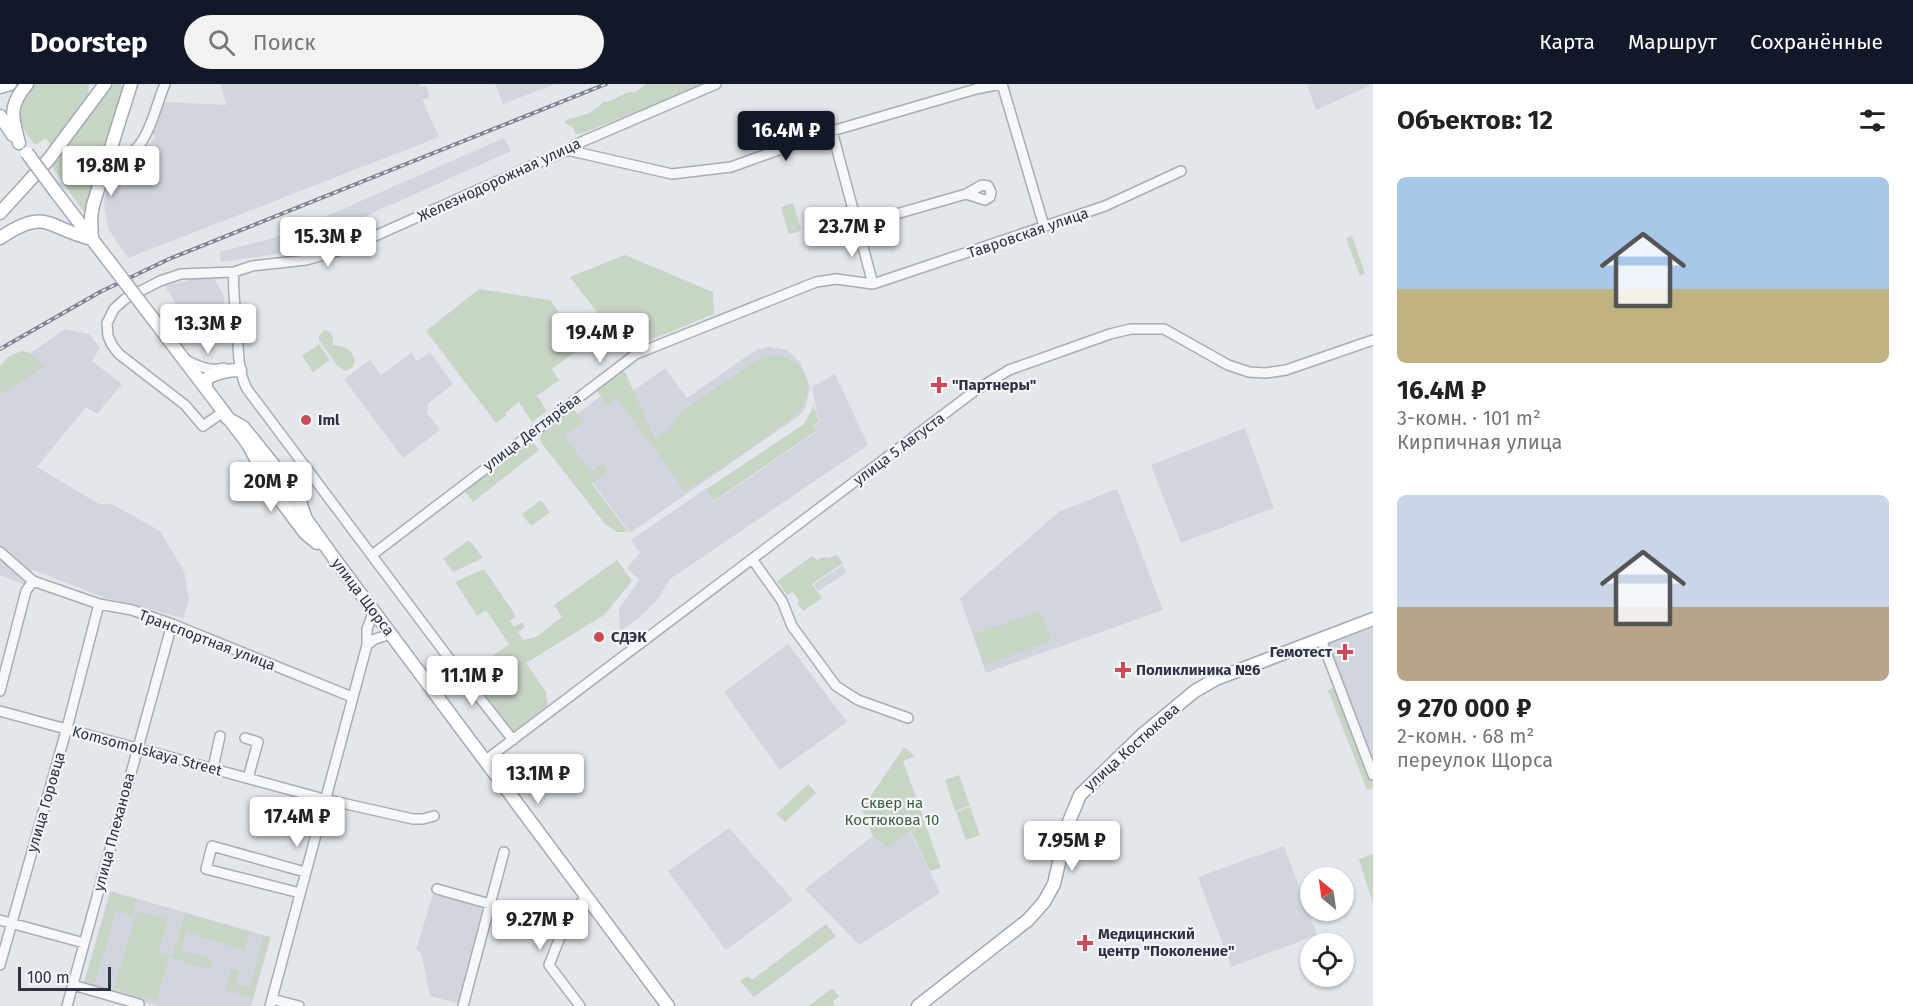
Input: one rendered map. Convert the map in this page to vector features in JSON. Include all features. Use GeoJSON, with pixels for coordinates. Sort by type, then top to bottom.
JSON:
{"type":"FeatureCollection","features":[{"type":"Feature","properties":{"kind":"main road"},"geometry":{"type":"LineString","coordinates":[[0,87],[10,84]]}},
{"type":"Feature","properties":{"kind":"main road"},"geometry":{"type":"LineString","coordinates":[[23,148],[12,117],[13,105],[27,84]]}},
{"type":"Feature","properties":{"kind":"main road"},"geometry":{"type":"LineString","coordinates":[[90,105],[95,92],[95,84]]}},
{"type":"Feature","properties":{"kind":"main road"},"geometry":{"type":"LineString","coordinates":[[0,213],[49,159],[105,84]]}},
{"type":"Feature","properties":{"kind":"main road"},"geometry":{"type":"LineString","coordinates":[[0,238],[21,225],[38,220],[56,224],[74,235],[92,239],[93,205],[131,84]]}},
{"type":"Feature","properties":{"kind":"main road","name":"улица Щорса"},"geometry":{"type":"LineString","coordinates":[[3,122],[248,444]]}},
{"type":"Feature","properties":{"kind":"main road"},"geometry":{"type":"LineString","coordinates":[[206,388],[206,379],[239,365]]}},
{"type":"Feature","properties":{"kind":"main road"},"geometry":{"type":"LineString","coordinates":[[225,415],[243,427],[285,479],[300,502],[306,519]]}},
{"type":"Feature","properties":{"kind":"main road"},"geometry":{"type":"LineString","coordinates":[[248,444],[272,489],[305,533],[330,554]]}},
{"type":"Feature","properties":{"kind":"main road","name":"улица Щорса"},"geometry":{"type":"LineString","coordinates":[[306,519],[668,1006]]}},
{"type":"Feature","properties":{"kind":"main road","name":"улица Костюкова"},"geometry":{"type":"LineString","coordinates":[[918,1006],[1028,920],[1044,902],[1054,884],[1068,824],[1080,795],[1143,734],[1195,691],[1216,679],[1373,619]]}},
{"type":"Feature","properties":{"kind":"main road"},"geometry":{"type":"LineString","coordinates":[[490,766],[551,857],[573,878]]}},
{"type":"Feature","properties":{"kind":"street"},"geometry":{"type":"LineString","coordinates":[[109,153],[131,154],[140,145],[165,84]]}},
{"type":"Feature","properties":{"kind":"street","name":"Железнодорожная улица"},"geometry":{"type":"LineString","coordinates":[[225,415],[203,426],[185,405],[119,354],[109,341],[107,322],[118,304],[160,281],[188,273],[234,272],[252,266],[306,260],[346,249],[579,143],[716,84]]}},
{"type":"Feature","properties":{"kind":"street"},"geometry":{"type":"LineString","coordinates":[[567,150],[672,174],[731,167],[832,131],[976,89],[1002,84],[1044,226]]}},
{"type":"Feature","properties":{"kind":"street"},"geometry":{"type":"LineString","coordinates":[[832,131],[873,284]]}},
{"type":"Feature","properties":{"kind":"street","name":"Тавровская улица"},"geometry":{"type":"LineString","coordinates":[[873,284],[971,253],[1105,206],[1180,171]]}},
{"type":"Feature","properties":{"kind":"street"},"geometry":{"type":"LineString","coordinates":[[858,225],[966,194]]}},
{"type":"Feature","properties":{"kind":"street"},"geometry":{"type":"LineString","coordinates":[[234,272],[239,365],[251,396],[510,742]]}},
{"type":"Feature","properties":{"kind":"street","name":"улица Дегтярёва"},"geometry":{"type":"LineString","coordinates":[[372,555],[636,354],[816,282],[836,279],[873,284]]}},
{"type":"Feature","properties":{"kind":"street","name":"улица 5 Августа"},"geometry":{"type":"LineString","coordinates":[[490,766],[510,742],[976,390],[1009,370],[1068,348],[1131,329],[1164,329],[1228,365],[1249,372],[1266,373],[1286,370],[1373,340]]}},
{"type":"Feature","properties":{"kind":"street"},"geometry":{"type":"LineString","coordinates":[[182,357],[198,367],[219,370],[239,365]]}},
{"type":"Feature","properties":{"kind":"street","name":"улица Щорса"},"geometry":{"type":"LineString","coordinates":[[248,444],[306,519]]}},
{"type":"Feature","properties":{"kind":"street","name":"Транспортная улица"},"geometry":{"type":"LineString","coordinates":[[0,552],[33,581],[99,604],[132,610],[172,624],[352,697]]}},
{"type":"Feature","properties":{"kind":"street"},"geometry":{"type":"LineString","coordinates":[[752,559],[782,601],[792,626],[836,686],[858,700],[908,718]]}},
{"type":"Feature","properties":{"kind":"street"},"geometry":{"type":"LineString","coordinates":[[0,691],[26,591],[33,581]]}},
{"type":"Feature","properties":{"kind":"street","name":"улица Горовца"},"geometry":{"type":"LineString","coordinates":[[0,965],[99,604]]}},
{"type":"Feature","properties":{"kind":"street"},"geometry":{"type":"LineString","coordinates":[[299,1006],[271,1003],[366,645],[367,630],[374,611]]}},
{"type":"Feature","properties":{"kind":"street","name":"улица Плеханова"},"geometry":{"type":"LineString","coordinates":[[67,1006],[172,624]]}},
{"type":"Feature","properties":{"kind":"street"},"geometry":{"type":"LineString","coordinates":[[366,645],[375,639],[391,634]]}},
{"type":"Feature","properties":{"kind":"street"},"geometry":{"type":"LineString","coordinates":[[1321,639],[1373,775]]}},
{"type":"Feature","properties":{"kind":"street","name":"Komsomolskaya Street"},"geometry":{"type":"LineString","coordinates":[[0,711],[324,799],[413,819],[434,816]]}},
{"type":"Feature","properties":{"kind":"street"},"geometry":{"type":"LineString","coordinates":[[213,768],[220,736]]}},
{"type":"Feature","properties":{"kind":"street"},"geometry":{"type":"LineString","coordinates":[[245,738],[258,742],[248,778]]}},
{"type":"Feature","properties":{"kind":"street"},"geometry":{"type":"LineString","coordinates":[[300,893],[206,869],[213,846],[305,872]]}},
{"type":"Feature","properties":{"kind":"street"},"geometry":{"type":"LineString","coordinates":[[463,1006],[504,852]]}},
{"type":"Feature","properties":{"kind":"street"},"geometry":{"type":"LineString","coordinates":[[437,889],[490,904]]}},
{"type":"Feature","properties":{"kind":"street"},"geometry":{"type":"LineString","coordinates":[[580,1006],[549,965],[568,920],[587,896]]}},
{"type":"Feature","properties":{"kind":"street"},"geometry":{"type":"LineString","coordinates":[[0,920],[84,943]]}},
{"type":"Feature","properties":{"kind":"street"},"geometry":{"type":"LineString","coordinates":[[73,985],[139,1004],[138,1006]]}},
{"type":"Feature","properties":{"kind":"shaded area"},"geometry":{"type":"Polygon","coordinates":[[[221,84],[419,84],[420,87],[426,86],[430,97],[422,100],[439,137],[128,258],[109,230],[105,211],[104,200],[117,161],[129,163],[155,138],[152,133],[162,105],[167,102],[226,105],[221,84]]]}},
{"type":"Feature","properties":{"kind":"shaded area"},"geometry":{"type":"Polygon","coordinates":[[[495,84],[555,84],[503,104],[495,84]]]}},
{"type":"Feature","properties":{"kind":"shaded area"},"geometry":{"type":"Polygon","coordinates":[[[1307,84],[1368,84],[1369,86],[1316,110],[1307,84]]]}},
{"type":"Feature","properties":{"kind":"shaded area"},"geometry":{"type":"Polygon","coordinates":[[[504,138],[511,151],[283,253],[221,262],[220,252],[281,236],[504,138]]]}},
{"type":"Feature","properties":{"kind":"shaded area"},"geometry":{"type":"Polygon","coordinates":[[[202,277],[214,278],[224,296],[225,321],[195,335],[165,286],[202,277]]]}},
{"type":"Feature","properties":{"kind":"shaded area"},"geometry":{"type":"Polygon","coordinates":[[[65,329],[89,334],[100,348],[92,361],[122,384],[97,414],[86,407],[37,467],[99,504],[112,504],[160,531],[184,571],[189,599],[183,618],[106,598],[33,570],[25,585],[0,575],[0,395],[43,367],[31,353],[65,329]]]}},
{"type":"Feature","properties":{"kind":"shaded area"},"geometry":{"type":"Polygon","coordinates":[[[769,347],[787,350],[800,362],[810,387],[805,409],[799,416],[630,533],[554,431],[624,379],[633,391],[665,368],[687,398],[758,349],[769,347]]]}},
{"type":"Feature","properties":{"kind":"shaded area"},"geometry":{"type":"Polygon","coordinates":[[[430,352],[453,384],[428,404],[427,413],[440,430],[403,458],[344,379],[370,360],[381,375],[411,353],[417,361],[430,352]]]}},
{"type":"Feature","properties":{"kind":"shaded area"},"geometry":{"type":"Polygon","coordinates":[[[835,374],[868,445],[670,579],[657,600],[639,618],[620,631],[619,609],[639,580],[627,568],[640,553],[631,540],[704,490],[714,502],[816,432],[814,426],[820,421],[812,387],[835,374]]]}},
{"type":"Feature","properties":{"kind":"shaded area"},"geometry":{"type":"Polygon","coordinates":[[[1245,428],[1274,508],[1181,543],[1151,465],[1245,428]]]}},
{"type":"Feature","properties":{"kind":"shaded area"},"geometry":{"type":"Polygon","coordinates":[[[1117,489],[1163,610],[986,673],[960,598],[1060,511],[1117,489]]]}},
{"type":"Feature","properties":{"kind":"shaded area"},"geometry":{"type":"Polygon","coordinates":[[[843,565],[847,572],[818,591],[814,584],[843,565]]]}},
{"type":"Feature","properties":{"kind":"shaded area"},"geometry":{"type":"Polygon","coordinates":[[[1373,622],[1373,770],[1326,642],[1373,622]]]}},
{"type":"Feature","properties":{"kind":"shaded area"},"geometry":{"type":"Polygon","coordinates":[[[788,644],[847,722],[780,770],[724,692],[788,644]]]}},
{"type":"Feature","properties":{"kind":"shaded area"},"geometry":{"type":"Polygon","coordinates":[[[729,828],[793,900],[726,950],[668,871],[729,828]]]}},
{"type":"Feature","properties":{"kind":"shaded area"},"geometry":{"type":"Polygon","coordinates":[[[910,831],[940,893],[859,945],[805,889],[873,836],[888,848],[910,831]]]}},
{"type":"Feature","properties":{"kind":"shaded area"},"geometry":{"type":"Polygon","coordinates":[[[1284,846],[1300,889],[1300,921],[1312,921],[1316,933],[1300,933],[1300,941],[1231,967],[1198,877],[1284,846]]]}},
{"type":"Feature","properties":{"kind":"shaded area"},"geometry":{"type":"Polygon","coordinates":[[[110,891],[271,937],[251,1006],[158,1006],[83,985],[110,891]]]}},
{"type":"Feature","properties":{"kind":"shaded area"},"geometry":{"type":"Polygon","coordinates":[[[433,894],[485,907],[460,1004],[430,996],[421,953],[416,950],[433,894]]]}},
{"type":"Feature","properties":{"kind":"green space"},"geometry":{"type":"Polygon","coordinates":[[[30,84],[89,84],[88,95],[51,145],[45,138],[35,145],[21,122],[20,109],[30,84]]]}},
{"type":"Feature","properties":{"kind":"green space"},"geometry":{"type":"Polygon","coordinates":[[[113,84],[121,84],[123,88],[84,212],[52,167],[113,84]]]}},
{"type":"Feature","properties":{"kind":"green space"},"geometry":{"type":"Polygon","coordinates":[[[646,84],[708,84],[583,133],[575,134],[573,127],[565,123],[566,120],[591,112],[603,102],[635,92],[646,84]]]}},
{"type":"Feature","properties":{"kind":"green space"},"geometry":{"type":"Polygon","coordinates":[[[793,203],[801,229],[789,234],[781,207],[793,203]]]}},
{"type":"Feature","properties":{"kind":"green space"},"geometry":{"type":"Polygon","coordinates":[[[1352,236],[1365,273],[1360,276],[1346,238],[1352,236]]]}},
{"type":"Feature","properties":{"kind":"green space"},"geometry":{"type":"Polygon","coordinates":[[[625,255],[713,292],[714,314],[626,350],[570,277],[625,255]]]}},
{"type":"Feature","properties":{"kind":"green space"},"geometry":{"type":"Polygon","coordinates":[[[479,289],[550,300],[583,346],[552,369],[559,380],[537,396],[547,411],[532,422],[519,402],[496,423],[426,331],[479,289]]]}},
{"type":"Feature","properties":{"kind":"green space"},"geometry":{"type":"Polygon","coordinates":[[[324,330],[330,332],[333,345],[352,353],[355,361],[352,368],[345,371],[337,365],[319,340],[324,330]]]}},
{"type":"Feature","properties":{"kind":"green space"},"geometry":{"type":"Polygon","coordinates":[[[319,344],[330,360],[313,372],[302,356],[319,344]]]}},
{"type":"Feature","properties":{"kind":"green space"},"geometry":{"type":"Polygon","coordinates":[[[21,351],[31,353],[44,367],[0,395],[0,366],[8,357],[21,351]]]}},
{"type":"Feature","properties":{"kind":"green space"},"geometry":{"type":"Polygon","coordinates":[[[777,355],[797,363],[803,370],[808,388],[802,407],[795,416],[718,471],[685,491],[617,398],[607,405],[596,390],[620,371],[625,372],[655,439],[670,428],[680,413],[755,361],[766,356],[777,355]]]}},
{"type":"Feature","properties":{"kind":"green space"},"geometry":{"type":"Polygon","coordinates":[[[814,406],[819,421],[813,426],[816,431],[714,501],[705,490],[804,424],[814,406]]]}},
{"type":"Feature","properties":{"kind":"green space"},"geometry":{"type":"Polygon","coordinates":[[[573,408],[583,422],[564,436],[591,472],[603,464],[608,471],[592,484],[628,532],[617,532],[605,524],[540,441],[541,431],[573,408]]]}},
{"type":"Feature","properties":{"kind":"green space"},"geometry":{"type":"Polygon","coordinates":[[[529,437],[539,450],[473,502],[462,488],[529,437]]]}},
{"type":"Feature","properties":{"kind":"green space"},"geometry":{"type":"Polygon","coordinates":[[[541,500],[550,512],[531,526],[522,514],[541,500]]]}},
{"type":"Feature","properties":{"kind":"green space"},"geometry":{"type":"Polygon","coordinates":[[[469,540],[483,558],[453,572],[443,559],[469,540]]]}},
{"type":"Feature","properties":{"kind":"green space"},"geometry":{"type":"Polygon","coordinates":[[[837,555],[843,563],[812,584],[822,598],[803,611],[793,592],[787,595],[777,581],[812,556],[817,560],[837,555]]]}},
{"type":"Feature","properties":{"kind":"green space"},"geometry":{"type":"Polygon","coordinates":[[[617,560],[632,581],[604,615],[526,663],[546,692],[548,708],[514,732],[471,676],[473,670],[509,644],[486,610],[477,616],[456,583],[457,581],[484,569],[516,616],[510,621],[514,627],[522,622],[525,627],[518,632],[523,640],[536,637],[562,617],[554,605],[617,560]]]}},
{"type":"Feature","properties":{"kind":"green space"},"geometry":{"type":"Polygon","coordinates":[[[1040,611],[1051,641],[984,665],[974,634],[1040,611]]]}},
{"type":"Feature","properties":{"kind":"green space"},"geometry":{"type":"Polygon","coordinates":[[[1337,686],[1373,781],[1373,788],[1367,790],[1328,690],[1337,686]]]}},
{"type":"Feature","properties":{"kind":"green space","name":"Сквер на Костюкова 10"},"geometry":{"type":"Polygon","coordinates":[[[904,747],[915,756],[903,761],[941,868],[930,871],[911,831],[888,848],[873,836],[862,809],[904,747]]]}},
{"type":"Feature","properties":{"kind":"green space"},"geometry":{"type":"Polygon","coordinates":[[[959,775],[970,806],[955,811],[945,780],[959,775]]]}},
{"type":"Feature","properties":{"kind":"green space"},"geometry":{"type":"Polygon","coordinates":[[[808,784],[816,793],[785,822],[776,814],[808,784]]]}},
{"type":"Feature","properties":{"kind":"green space"},"geometry":{"type":"Polygon","coordinates":[[[970,807],[980,835],[966,840],[956,812],[970,807]]]}},
{"type":"Feature","properties":{"kind":"green space"},"geometry":{"type":"Polygon","coordinates":[[[1373,854],[1373,904],[1359,859],[1373,854]]]}},
{"type":"Feature","properties":{"kind":"green space"},"geometry":{"type":"Polygon","coordinates":[[[111,892],[137,899],[132,915],[116,911],[95,984],[85,981],[111,892]]]}},
{"type":"Feature","properties":{"kind":"green space"},"geometry":{"type":"Polygon","coordinates":[[[137,911],[168,920],[159,952],[170,955],[156,1001],[114,989],[137,911]]]}},
{"type":"Feature","properties":{"kind":"green space"},"geometry":{"type":"Polygon","coordinates":[[[185,913],[250,932],[244,950],[187,932],[181,950],[212,959],[209,970],[172,958],[185,913]]]}},
{"type":"Feature","properties":{"kind":"green space"},"geometry":{"type":"Polygon","coordinates":[[[826,924],[836,936],[754,997],[740,981],[747,976],[752,980],[826,924]]]}},
{"type":"Feature","properties":{"kind":"green space"},"geometry":{"type":"Polygon","coordinates":[[[264,936],[270,937],[253,998],[226,990],[231,969],[239,971],[236,984],[250,987],[264,936]]]}},
{"type":"Feature","properties":{"kind":"green space"},"geometry":{"type":"Polygon","coordinates":[[[832,988],[839,997],[833,1001],[835,1006],[809,1006],[832,988]]]}},
{"type":"Feature","properties":{"kind":"railway"},"geometry":{"type":"LineString","coordinates":[[0,349],[100,292],[169,259],[606,84]]}},
{"type":"Feature","properties":{"kind":"place","name":"\"Партнеры\""},"geometry":{"type":"Point","coordinates":[939,385]}},
{"type":"Feature","properties":{"kind":"place","name":"Iml"},"geometry":{"type":"Point","coordinates":[306,420]}},
{"type":"Feature","properties":{"kind":"place","name":"СДЭК"},"geometry":{"type":"Point","coordinates":[599,637]}},
{"type":"Feature","properties":{"kind":"place","name":"Гемотест"},"geometry":{"type":"Point","coordinates":[1345,652]}},
{"type":"Feature","properties":{"kind":"place","name":"Поликлиника №6"},"geometry":{"type":"Point","coordinates":[1123,670]}},
{"type":"Feature","properties":{"kind":"place","name":"Медицинский центр \"Поколение\""},"geometry":{"type":"Point","coordinates":[1085,943]}}]}
